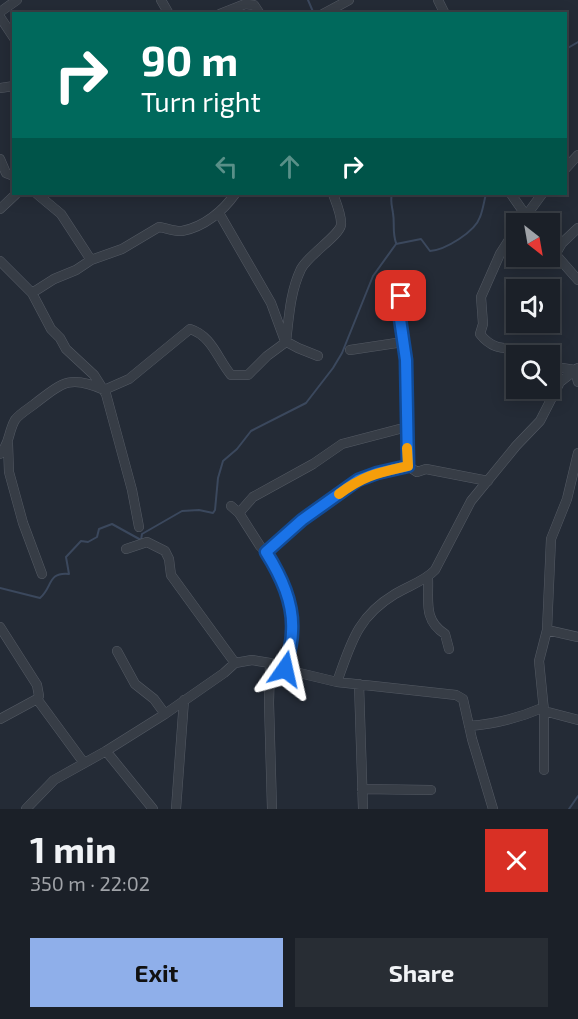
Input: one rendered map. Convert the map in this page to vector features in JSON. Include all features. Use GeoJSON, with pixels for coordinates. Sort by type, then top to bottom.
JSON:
{"type":"FeatureCollection","features":[{"type":"Feature","properties":{"kind":"street"},"geometry":{"type":"LineString","coordinates":[[0,12],[17,0]]}},
{"type":"Feature","properties":{"kind":"street"},"geometry":{"type":"LineString","coordinates":[[327,12],[349,0]]}},
{"type":"Feature","properties":{"kind":"street"},"geometry":{"type":"LineString","coordinates":[[225,12],[245,4],[254,5],[259,12]]}},
{"type":"Feature","properties":{"kind":"street"},"geometry":{"type":"LineString","coordinates":[[0,17],[12,35]]}},
{"type":"Feature","properties":{"kind":"street"},"geometry":{"type":"LineString","coordinates":[[567,167],[578,155]]}},
{"type":"Feature","properties":{"kind":"street"},"geometry":{"type":"LineString","coordinates":[[0,159],[6,172],[12,175]]}},
{"type":"Feature","properties":{"kind":"street"},"geometry":{"type":"LineString","coordinates":[[0,208],[15,195]]}},
{"type":"Feature","properties":{"kind":"street"},"geometry":{"type":"LineString","coordinates":[[38,195],[61,214],[91,260]]}},
{"type":"Feature","properties":{"kind":"street"},"geometry":{"type":"LineString","coordinates":[[32,293],[91,260],[122,249],[159,227],[181,232],[219,213],[234,195]]}},
{"type":"Feature","properties":{"kind":"street"},"geometry":{"type":"LineString","coordinates":[[42,574],[23,523],[9,472],[8,444],[10,431],[16,418],[56,386],[85,381],[104,390],[129,379],[190,329],[201,333],[210,343],[231,375],[248,375],[267,356],[286,342],[290,300],[301,268],[337,232],[341,224],[333,195]]}},
{"type":"Feature","properties":{"kind":"street"},"geometry":{"type":"LineString","coordinates":[[512,195],[525,213]]}},
{"type":"Feature","properties":{"kind":"street"},"geometry":{"type":"LineString","coordinates":[[527,213],[541,195]]}},
{"type":"Feature","properties":{"kind":"street"},"geometry":{"type":"LineString","coordinates":[[219,213],[271,303],[286,342],[318,356]]}},
{"type":"Feature","properties":{"kind":"street"},"geometry":{"type":"LineString","coordinates":[[560,245],[578,228]]}},
{"type":"Feature","properties":{"kind":"street"},"geometry":{"type":"LineString","coordinates":[[506,245],[480,297],[483,324],[480,334],[488,344],[506,348]]}},
{"type":"Feature","properties":{"kind":"street"},"geometry":{"type":"LineString","coordinates":[[560,260],[578,280]]}},
{"type":"Feature","properties":{"kind":"street"},"geometry":{"type":"LineString","coordinates":[[0,261],[32,293],[51,329],[66,349],[94,375],[104,390],[116,423],[139,527]]}},
{"type":"Feature","properties":{"kind":"street"},"geometry":{"type":"LineString","coordinates":[[401,296],[400,319],[404,333],[406,360],[408,466]]}},
{"type":"Feature","properties":{"kind":"street"},"geometry":{"type":"LineString","coordinates":[[350,350],[403,342]]}},
{"type":"Feature","properties":{"kind":"street"},"geometry":{"type":"LineString","coordinates":[[560,367],[577,369]]}},
{"type":"Feature","properties":{"kind":"street"},"geometry":{"type":"LineString","coordinates":[[577,369],[578,381]]}},
{"type":"Feature","properties":{"kind":"street"},"geometry":{"type":"LineString","coordinates":[[337,682],[353,638],[367,616],[379,604],[428,578],[435,570],[471,501],[516,446],[540,422],[560,382],[577,369]]}},
{"type":"Feature","properties":{"kind":"street"},"geometry":{"type":"LineString","coordinates":[[239,513],[253,497],[313,464],[342,444],[407,428]]}},
{"type":"Feature","properties":{"kind":"street"},"geometry":{"type":"LineString","coordinates":[[0,453],[8,444]]}},
{"type":"Feature","properties":{"kind":"street"},"geometry":{"type":"LineString","coordinates":[[544,770],[543,710],[538,661],[547,630],[551,539],[567,499],[578,453]]}},
{"type":"Feature","properties":{"kind":"street"},"geometry":{"type":"LineString","coordinates":[[266,552],[302,520],[358,480],[377,473],[408,466],[417,472],[426,469],[488,481]]}},
{"type":"Feature","properties":{"kind":"street"},"geometry":{"type":"LineString","coordinates":[[231,506],[239,513],[266,552],[288,595],[293,631],[285,669]]}},
{"type":"Feature","properties":{"kind":"street"},"geometry":{"type":"LineString","coordinates":[[126,549],[147,542],[165,551],[169,559],[171,575],[235,663]]}},
{"type":"Feature","properties":{"kind":"street"},"geometry":{"type":"LineString","coordinates":[[428,578],[429,616],[435,627],[445,634],[448,649]]}},
{"type":"Feature","properties":{"kind":"street"},"geometry":{"type":"LineString","coordinates":[[0,627],[37,685],[39,696],[0,719]]}},
{"type":"Feature","properties":{"kind":"street"},"geometry":{"type":"LineString","coordinates":[[547,630],[578,637]]}},
{"type":"Feature","properties":{"kind":"street"},"geometry":{"type":"LineString","coordinates":[[117,651],[135,684],[154,699],[165,714]]}},
{"type":"Feature","properties":{"kind":"street"},"geometry":{"type":"LineString","coordinates":[[29,808],[54,780],[165,714],[235,663],[252,660],[337,682],[456,695],[463,699],[493,809]]}},
{"type":"Feature","properties":{"kind":"street"},"geometry":{"type":"LineString","coordinates":[[270,663],[268,703],[272,809]]}},
{"type":"Feature","properties":{"kind":"street"},"geometry":{"type":"LineString","coordinates":[[359,684],[363,809]]}},
{"type":"Feature","properties":{"kind":"street"},"geometry":{"type":"LineString","coordinates":[[37,699],[84,764]]}},
{"type":"Feature","properties":{"kind":"street"},"geometry":{"type":"LineString","coordinates":[[176,809],[184,700]]}},
{"type":"Feature","properties":{"kind":"street"},"geometry":{"type":"LineString","coordinates":[[469,726],[489,724],[543,710],[578,720]]}},
{"type":"Feature","properties":{"kind":"street"},"geometry":{"type":"LineString","coordinates":[[106,751],[153,809]]}},
{"type":"Feature","properties":{"kind":"street"},"geometry":{"type":"LineString","coordinates":[[362,789],[431,789]]}},
{"type":"Feature","properties":{"kind":"waterway"},"geometry":{"type":"LineString","coordinates":[[308,0],[313,12]]}},
{"type":"Feature","properties":{"kind":"waterway"},"geometry":{"type":"LineString","coordinates":[[567,48],[578,42]]}},
{"type":"Feature","properties":{"kind":"waterway"},"geometry":{"type":"LineString","coordinates":[[392,195],[396,243]]}},
{"type":"Feature","properties":{"kind":"waterway"},"geometry":{"type":"LineString","coordinates":[[0,588],[40,598],[57,575],[69,574],[66,557],[81,541],[88,542],[97,537],[99,529],[112,524],[141,540],[142,534],[182,511],[199,510],[213,513],[223,461],[237,449],[251,431],[306,403],[342,353],[373,276],[396,244],[421,239],[430,251],[451,244],[477,223],[486,195]]}},
{"type":"Feature","properties":{"kind":"waterway"},"geometry":{"type":"LineString","coordinates":[[569,809],[578,796]]}},
{"type":"Feature","properties":{"kind":"slow traffic"},"geometry":{"type":"LineString","coordinates":[[339,494],[358,480],[408,466],[407,448]]}},
{"type":"Feature","properties":{"kind":"route"},"geometry":{"type":"LineString","coordinates":[[285,669],[293,631],[288,595],[266,552],[302,520],[358,480],[408,466],[406,360],[404,333],[400,319],[401,296]]}}]}
